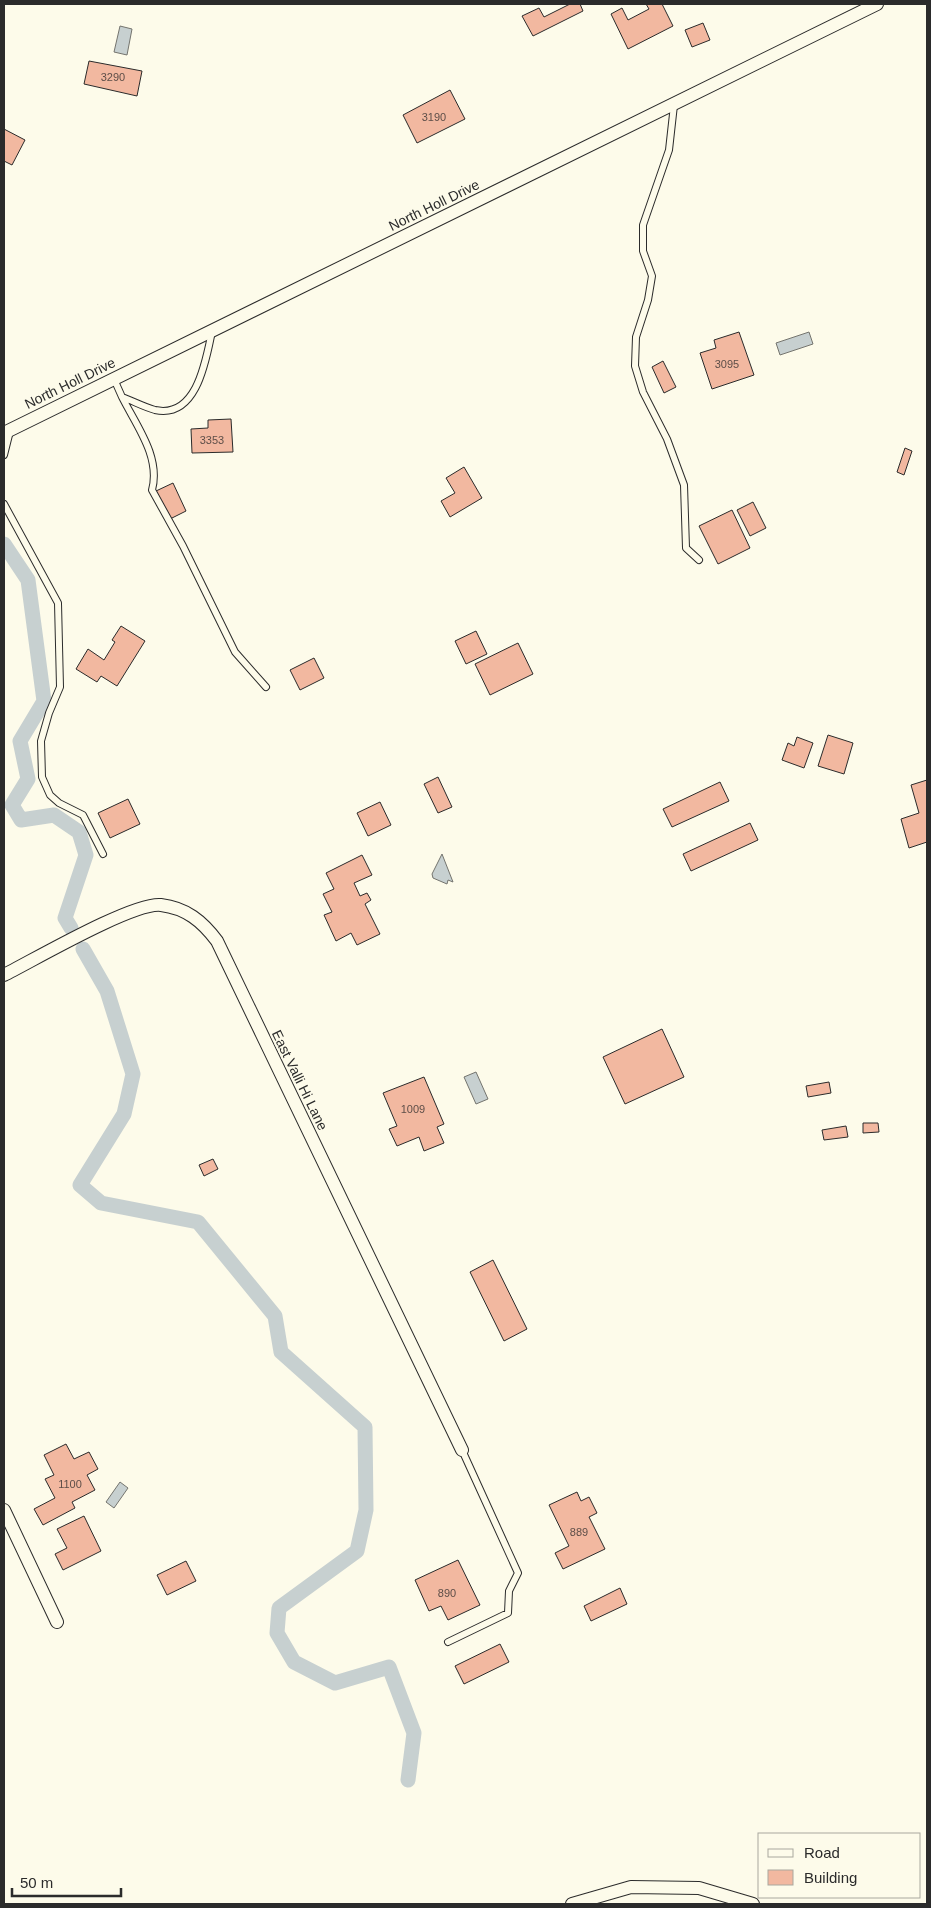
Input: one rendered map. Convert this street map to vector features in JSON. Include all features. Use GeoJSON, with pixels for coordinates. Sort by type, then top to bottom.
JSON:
{"type":"FeatureCollection","features":[{"type":"Feature","properties":{"kind":"street","name":"North Holl Drive"},"geometry":{"type":"LineString","coordinates":[[7,431],[877,4]]}},
{"type":"Feature","properties":{"kind":"street","name":"East Valli Hi Lane"},"geometry":{"type":"LineString","coordinates":[[4,975],[132,910],[159,905],[188,912],[205,925],[217,941],[462,1450]]}},
{"type":"Feature","properties":{"kind":"street"},"geometry":{"type":"LineString","coordinates":[[4,1510],[58,1622]]}},
{"type":"Feature","properties":{"kind":"street"},"geometry":{"type":"LineString","coordinates":[[572,1904],[631,1887],[699,1888],[753,1904]]}},
{"type":"Feature","properties":{"kind":"lane"},"geometry":{"type":"LineString","coordinates":[[674,103],[669,150],[643,225],[643,251],[652,276],[648,300],[636,337],[635,366],[643,392],[667,439],[684,485],[686,548],[699,560]]}},
{"type":"Feature","properties":{"kind":"lane"},"geometry":{"type":"LineString","coordinates":[[122,397],[156,410],[174,410],[188,400],[198,384],[212,330]]}},
{"type":"Feature","properties":{"kind":"lane"},"geometry":{"type":"LineString","coordinates":[[114,379],[153,457],[154,482],[152,490],[183,546],[235,652],[266,687]]}},
{"type":"Feature","properties":{"kind":"lane"},"geometry":{"type":"LineString","coordinates":[[4,455],[7,431]]}},
{"type":"Feature","properties":{"kind":"lane"},"geometry":{"type":"LineString","coordinates":[[4,504],[58,603],[60,687],[49,712],[41,740],[42,777],[50,795],[59,803],[83,815],[103,854]]}},
{"type":"Feature","properties":{"kind":"lane"},"geometry":{"type":"LineString","coordinates":[[448,1642],[508,1613],[509,1591],[518,1573],[462,1450]]}},
{"type":"Feature","properties":{"kind":"shaded area"},"geometry":{"type":"Polygon","coordinates":[[[120,26],[132,29],[127,55],[114,52],[120,26]]]}},
{"type":"Feature","properties":{"kind":"shaded area"},"geometry":{"type":"Polygon","coordinates":[[[809,332],[813,344],[780,355],[776,343],[809,332]]]}},
{"type":"Feature","properties":{"kind":"shaded area"},"geometry":{"type":"Polygon","coordinates":[[[442,854],[453,882],[448,880],[447,884],[433,878],[432,874],[442,854]]]}},
{"type":"Feature","properties":{"kind":"shaded area"},"geometry":{"type":"Polygon","coordinates":[[[476,1072],[488,1099],[476,1104],[464,1077],[476,1072]]]}},
{"type":"Feature","properties":{"kind":"shaded area"},"geometry":{"type":"Polygon","coordinates":[[[120,1482],[128,1488],[114,1508],[106,1502],[120,1482]]]}},
{"type":"Feature","properties":{"kind":"building"},"geometry":{"type":"Polygon","coordinates":[[[570,4],[580,4],[583,11],[533,36],[522,16],[539,8],[544,17],[570,4]]]}},
{"type":"Feature","properties":{"kind":"building"},"geometry":{"type":"Polygon","coordinates":[[[646,4],[662,4],[673,26],[628,49],[611,14],[622,8],[628,20],[649,9],[646,4]]]}},
{"type":"Feature","properties":{"kind":"building"},"geometry":{"type":"Polygon","coordinates":[[[703,23],[710,40],[692,47],[685,30],[703,23]]]}},
{"type":"Feature","properties":{"kind":"building"},"geometry":{"type":"Polygon","coordinates":[[[89,61],[142,71],[137,96],[84,84],[89,61]]]}},
{"type":"Feature","properties":{"kind":"building"},"geometry":{"type":"Polygon","coordinates":[[[450,90],[465,119],[417,143],[403,115],[450,90]]]}},
{"type":"Feature","properties":{"kind":"building"},"geometry":{"type":"Polygon","coordinates":[[[4,129],[25,140],[12,165],[4,161],[4,129]]]}},
{"type":"Feature","properties":{"kind":"building"},"geometry":{"type":"Polygon","coordinates":[[[739,332],[754,375],[712,389],[700,353],[716,348],[714,340],[739,332]]]}},
{"type":"Feature","properties":{"kind":"building"},"geometry":{"type":"Polygon","coordinates":[[[663,361],[676,387],[664,393],[652,367],[663,361]]]}},
{"type":"Feature","properties":{"kind":"building"},"geometry":{"type":"Polygon","coordinates":[[[231,419],[233,452],[192,453],[191,429],[208,428],[208,420],[231,419]]]}},
{"type":"Feature","properties":{"kind":"building"},"geometry":{"type":"Polygon","coordinates":[[[905,448],[912,451],[904,475],[897,472],[905,448]]]}},
{"type":"Feature","properties":{"kind":"building"},"geometry":{"type":"Polygon","coordinates":[[[464,467],[482,498],[450,517],[441,501],[455,493],[446,478],[464,467]]]}},
{"type":"Feature","properties":{"kind":"building"},"geometry":{"type":"Polygon","coordinates":[[[173,483],[186,511],[170,519],[156,491],[173,483]]]}},
{"type":"Feature","properties":{"kind":"building"},"geometry":{"type":"Polygon","coordinates":[[[753,502],[766,528],[750,536],[737,510],[753,502]]]}},
{"type":"Feature","properties":{"kind":"building"},"geometry":{"type":"Polygon","coordinates":[[[732,510],[750,548],[718,564],[699,526],[732,510]]]}},
{"type":"Feature","properties":{"kind":"building"},"geometry":{"type":"Polygon","coordinates":[[[121,626],[145,641],[117,686],[101,676],[97,682],[76,669],[88,649],[104,660],[115,642],[112,640],[121,626]]]}},
{"type":"Feature","properties":{"kind":"building"},"geometry":{"type":"Polygon","coordinates":[[[476,631],[487,654],[466,664],[455,641],[476,631]]]}},
{"type":"Feature","properties":{"kind":"building"},"geometry":{"type":"Polygon","coordinates":[[[518,643],[533,674],[490,695],[475,664],[518,643]]]}},
{"type":"Feature","properties":{"kind":"building"},"geometry":{"type":"Polygon","coordinates":[[[314,658],[324,678],[300,690],[290,670],[314,658]]]}},
{"type":"Feature","properties":{"kind":"building"},"geometry":{"type":"Polygon","coordinates":[[[828,735],[853,743],[844,774],[818,766],[828,735]]]}},
{"type":"Feature","properties":{"kind":"building"},"geometry":{"type":"Polygon","coordinates":[[[797,737],[813,743],[804,768],[782,760],[788,743],[794,746],[797,737]]]}},
{"type":"Feature","properties":{"kind":"building"},"geometry":{"type":"Polygon","coordinates":[[[438,777],[452,807],[438,813],[424,784],[438,777]]]}},
{"type":"Feature","properties":{"kind":"building"},"geometry":{"type":"Polygon","coordinates":[[[927,780],[927,842],[909,848],[901,819],[919,813],[911,785],[927,780]]]}},
{"type":"Feature","properties":{"kind":"building"},"geometry":{"type":"Polygon","coordinates":[[[720,782],[729,801],[672,827],[663,809],[720,782]]]}},
{"type":"Feature","properties":{"kind":"building"},"geometry":{"type":"Polygon","coordinates":[[[128,799],[140,824],[110,838],[98,813],[128,799]]]}},
{"type":"Feature","properties":{"kind":"building"},"geometry":{"type":"Polygon","coordinates":[[[380,802],[391,825],[368,836],[357,813],[380,802]]]}},
{"type":"Feature","properties":{"kind":"building"},"geometry":{"type":"Polygon","coordinates":[[[750,823],[758,840],[691,871],[683,854],[750,823]]]}},
{"type":"Feature","properties":{"kind":"building"},"geometry":{"type":"Polygon","coordinates":[[[362,855],[372,875],[354,883],[360,896],[367,893],[371,900],[365,904],[380,934],[357,945],[351,933],[336,941],[324,915],[332,912],[323,894],[334,889],[326,873],[362,855]]]}},
{"type":"Feature","properties":{"kind":"building"},"geometry":{"type":"Polygon","coordinates":[[[662,1029],[684,1077],[625,1104],[603,1057],[662,1029]]]}},
{"type":"Feature","properties":{"kind":"building"},"geometry":{"type":"Polygon","coordinates":[[[424,1077],[444,1124],[437,1127],[444,1143],[424,1151],[419,1137],[397,1146],[389,1129],[397,1126],[383,1093],[424,1077]]]}},
{"type":"Feature","properties":{"kind":"building"},"geometry":{"type":"Polygon","coordinates":[[[829,1082],[831,1093],[808,1097],[806,1086],[829,1082]]]}},
{"type":"Feature","properties":{"kind":"building"},"geometry":{"type":"Polygon","coordinates":[[[863,1123],[878,1123],[879,1132],[863,1133],[863,1123]]]}},
{"type":"Feature","properties":{"kind":"building"},"geometry":{"type":"Polygon","coordinates":[[[846,1126],[848,1137],[824,1140],[822,1130],[846,1126]]]}},
{"type":"Feature","properties":{"kind":"building"},"geometry":{"type":"Polygon","coordinates":[[[213,1159],[218,1169],[204,1176],[199,1165],[213,1159]]]}},
{"type":"Feature","properties":{"kind":"building"},"geometry":{"type":"Polygon","coordinates":[[[493,1260],[527,1329],[504,1341],[470,1272],[493,1260]]]}},
{"type":"Feature","properties":{"kind":"building"},"geometry":{"type":"Polygon","coordinates":[[[66,1444],[74,1459],[89,1452],[98,1469],[87,1475],[95,1490],[72,1502],[75,1508],[43,1525],[34,1509],[55,1498],[45,1479],[54,1475],[44,1455],[66,1444]]]}},
{"type":"Feature","properties":{"kind":"building"},"geometry":{"type":"Polygon","coordinates":[[[577,1492],[581,1501],[589,1497],[597,1513],[589,1517],[605,1549],[563,1569],[555,1553],[569,1546],[549,1505],[577,1492]]]}},
{"type":"Feature","properties":{"kind":"building"},"geometry":{"type":"Polygon","coordinates":[[[84,1516],[101,1551],[63,1570],[55,1554],[67,1548],[57,1529],[84,1516]]]}},
{"type":"Feature","properties":{"kind":"building"},"geometry":{"type":"Polygon","coordinates":[[[458,1560],[480,1605],[448,1620],[441,1606],[429,1611],[415,1580],[458,1560]]]}},
{"type":"Feature","properties":{"kind":"building"},"geometry":{"type":"Polygon","coordinates":[[[186,1561],[196,1581],[167,1595],[157,1575],[186,1561]]]}},
{"type":"Feature","properties":{"kind":"building"},"geometry":{"type":"Polygon","coordinates":[[[620,1588],[627,1604],[591,1621],[584,1606],[620,1588]]]}},
{"type":"Feature","properties":{"kind":"building"},"geometry":{"type":"Polygon","coordinates":[[[500,1644],[509,1662],[464,1684],[455,1666],[500,1644]]]}},
{"type":"Feature","properties":{"kind":"waterway"},"geometry":{"type":"LineString","coordinates":[[4,544],[28,580],[44,701],[20,741],[28,779],[12,805],[21,820],[54,815],[79,832],[86,855],[65,918],[71,928]]}},
{"type":"Feature","properties":{"kind":"waterway"},"geometry":{"type":"LineString","coordinates":[[83,949],[107,991],[133,1074],[124,1114],[80,1185],[101,1203],[198,1222],[275,1316],[281,1352],[365,1427],[366,1510],[357,1551],[279,1608],[277,1633],[294,1662],[335,1683],[389,1667],[414,1733],[408,1780]]}}]}
